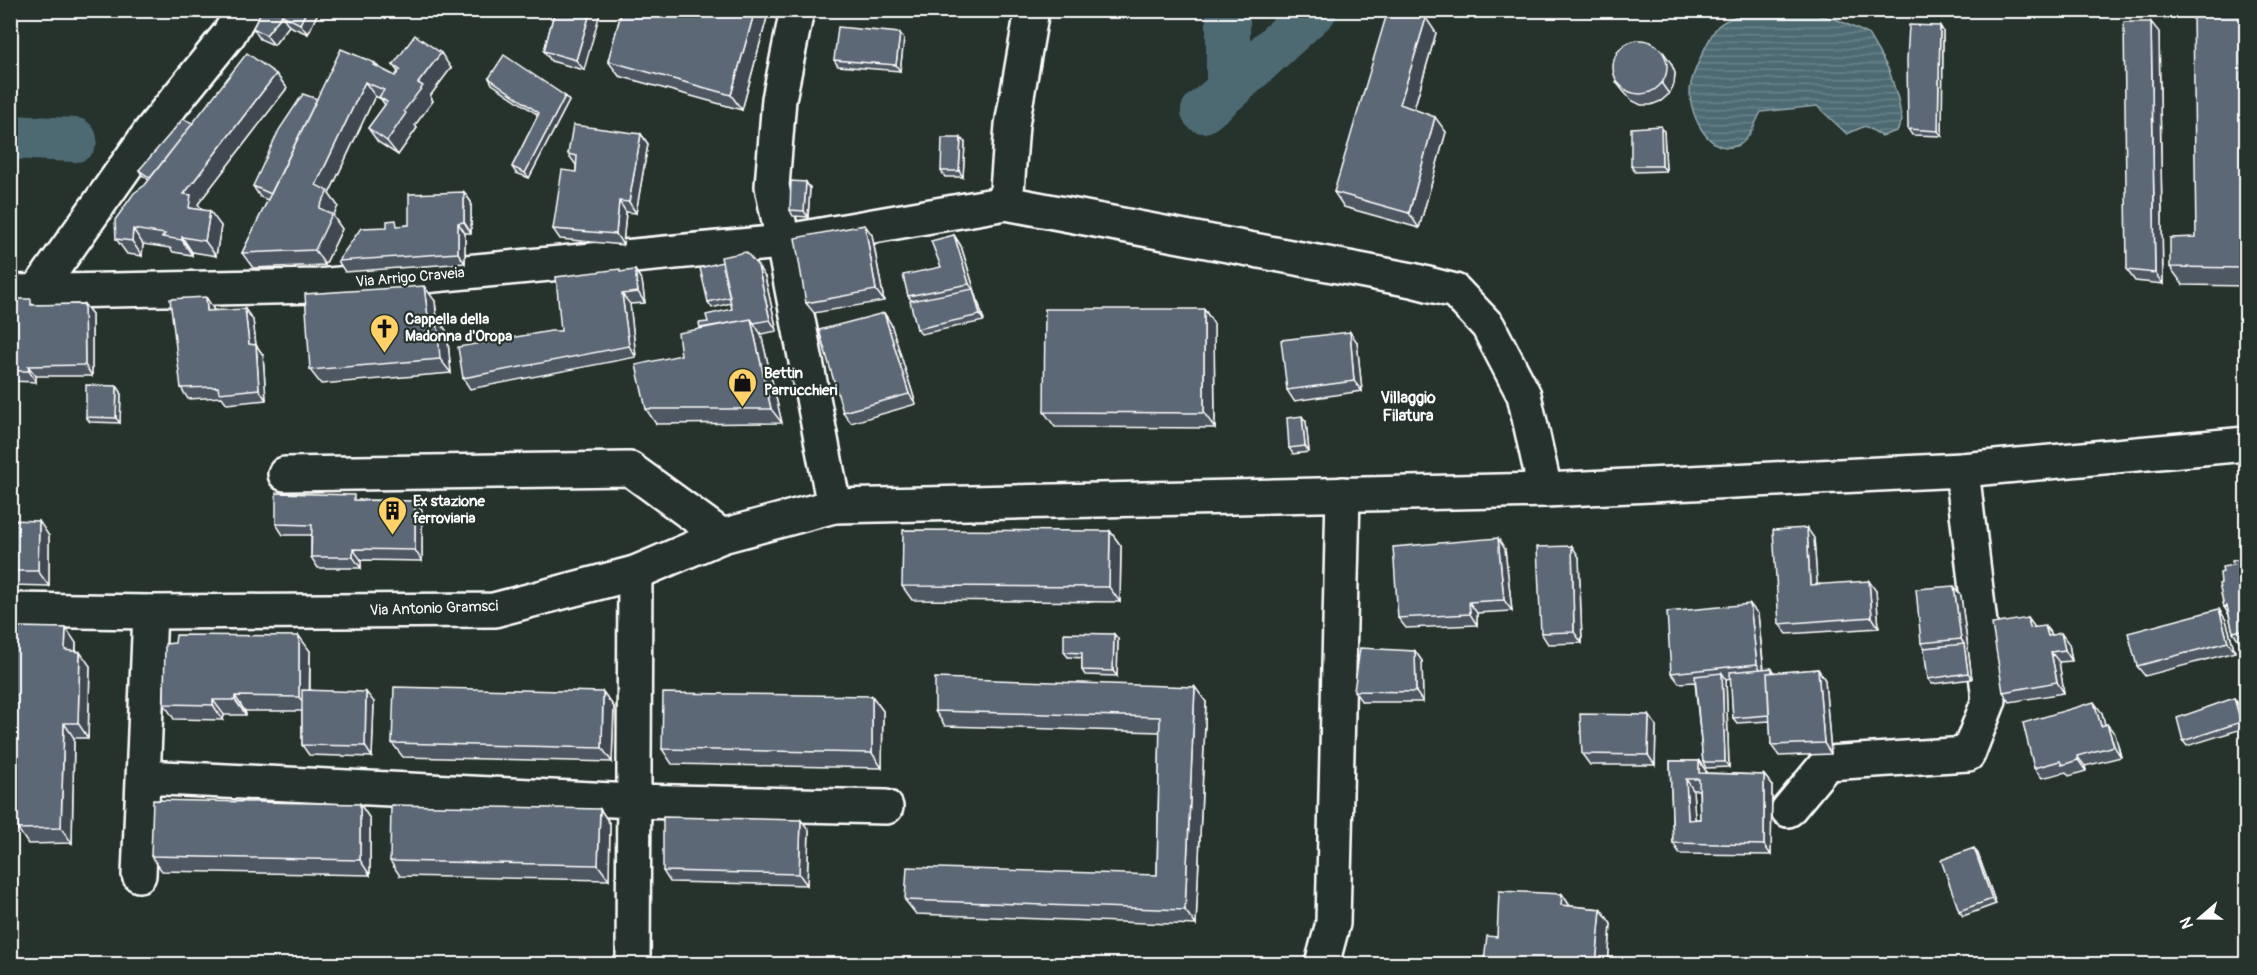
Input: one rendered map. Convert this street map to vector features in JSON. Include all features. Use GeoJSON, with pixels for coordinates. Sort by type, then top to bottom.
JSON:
{"type":"FeatureCollection","features":[{"type":"Feature","properties":{"kind":"street","name":"Via Arrigo Craveia"},"geometry":{"type":"LineString","coordinates":[[24,291],[229,34],[243,10]]}},
{"type":"Feature","properties":{"kind":"street"},"geometry":{"type":"LineString","coordinates":[[797,10],[778,99],[772,186],[781,242],[834,506]]}},
{"type":"Feature","properties":{"kind":"street"},"geometry":{"type":"LineString","coordinates":[[1032,10],[1012,125],[1006,203],[1412,280],[1455,291],[1488,326],[1524,395],[1545,490]]}},
{"type":"Feature","properties":{"kind":"street","name":"Via Arrigo Craveia"},"geometry":{"type":"LineString","coordinates":[[24,291],[318,286],[781,242],[1006,203]]}},
{"type":"Feature","properties":{"kind":"street","name":"Via Antonio Gramsci"},"geometry":{"type":"LineString","coordinates":[[10,610],[150,612],[494,610],[635,573],[722,536],[834,506],[1545,490],[1962,470],[2247,444]]}},
{"type":"Feature","properties":{"kind":"street"},"geometry":{"type":"LineString","coordinates":[[285,474],[630,468],[722,536]]}},
{"type":"Feature","properties":{"kind":"street"},"geometry":{"type":"LineString","coordinates":[[1788,810],[1827,763],[1968,754],[1989,700],[1962,470]]}},
{"type":"Feature","properties":{"kind":"street"},"geometry":{"type":"LineString","coordinates":[[1322,964],[1333,923],[1343,494]]}},
{"type":"Feature","properties":{"kind":"street"},"geometry":{"type":"LineString","coordinates":[[633,964],[635,573]]}},
{"type":"Feature","properties":{"kind":"street"},"geometry":{"type":"LineString","coordinates":[[139,875],[150,612]]}},
{"type":"Feature","properties":{"kind":"street"},"geometry":{"type":"LineString","coordinates":[[143,777],[633,801],[886,807]]}},
{"type":"Feature","properties":{"kind":"water"},"geometry":{"type":"Polygon","coordinates":[[[1752,12],[1805,12],[1838,20],[1868,34],[1889,70],[1898,99],[1902,121],[1897,131],[1882,136],[1865,126],[1847,134],[1817,106],[1761,112],[1745,140],[1730,147],[1719,146],[1710,139],[1702,130],[1692,106],[1690,94],[1692,78],[1706,45],[1718,26],[1730,19],[1752,12]]]}},
{"type":"Feature","properties":{"kind":"building"},"geometry":{"type":"Polygon","coordinates":[[[262,10],[307,10],[300,24],[282,15],[266,35],[253,28],[262,10]]]}},
{"type":"Feature","properties":{"kind":"building"},"geometry":{"type":"Polygon","coordinates":[[[555,10],[591,10],[576,60],[544,51],[555,10]]]}},
{"type":"Feature","properties":{"kind":"building"},"geometry":{"type":"Polygon","coordinates":[[[622,10],[755,10],[731,95],[608,61],[622,10]]]}},
{"type":"Feature","properties":{"kind":"building"},"geometry":{"type":"Polygon","coordinates":[[[1388,10],[1399,10],[1426,18],[1400,104],[1435,117],[1409,213],[1334,192],[1388,10]]]}},
{"type":"Feature","properties":{"kind":"building"},"geometry":{"type":"Polygon","coordinates":[[[2247,13],[2247,268],[2170,267],[2170,238],[2196,237],[2193,14],[2247,13]]]}},
{"type":"Feature","properties":{"kind":"building"},"geometry":{"type":"Polygon","coordinates":[[[2124,22],[2151,22],[2155,273],[2127,270],[2124,22]]]}},
{"type":"Feature","properties":{"kind":"building"},"geometry":{"type":"Polygon","coordinates":[[[1909,25],[1940,26],[1938,131],[1908,129],[1909,25]]]}},
{"type":"Feature","properties":{"kind":"building"},"geometry":{"type":"Polygon","coordinates":[[[838,27],[900,33],[896,65],[834,60],[838,27]]]}},
{"type":"Feature","properties":{"kind":"building"},"geometry":{"type":"Polygon","coordinates":[[[415,35],[441,53],[418,83],[423,86],[404,111],[406,113],[387,141],[368,128],[387,102],[379,97],[384,90],[365,82],[316,185],[328,191],[319,208],[332,214],[315,250],[242,253],[341,49],[375,63],[374,65],[395,76],[400,70],[393,65],[415,35]]]}},
{"type":"Feature","properties":{"kind":"building"},"geometry":{"type":"Polygon","coordinates":[[[1635,40],[1645,40],[1659,48],[1665,57],[1667,67],[1665,77],[1659,86],[1645,94],[1635,94],[1618,82],[1613,72],[1613,62],[1625,45],[1635,40]]]}},
{"type":"Feature","properties":{"kind":"building"},"geometry":{"type":"Polygon","coordinates":[[[247,53],[276,74],[184,194],[191,195],[189,208],[210,211],[205,241],[182,237],[182,240],[162,237],[165,234],[133,229],[132,241],[116,239],[115,220],[134,193],[145,185],[247,53]]]}},
{"type":"Feature","properties":{"kind":"building"},"geometry":{"type":"Polygon","coordinates":[[[504,55],[565,96],[525,173],[512,167],[539,113],[489,78],[504,55]]]}},
{"type":"Feature","properties":{"kind":"building"},"geometry":{"type":"Polygon","coordinates":[[[303,94],[317,99],[271,194],[253,186],[279,130],[303,94]]]}},
{"type":"Feature","properties":{"kind":"building"},"geometry":{"type":"Polygon","coordinates":[[[183,119],[193,123],[150,178],[139,170],[183,119]]]}},
{"type":"Feature","properties":{"kind":"building"},"geometry":{"type":"Polygon","coordinates":[[[573,125],[641,134],[629,202],[619,201],[616,234],[553,229],[562,170],[576,172],[577,156],[568,154],[573,125]]]}},
{"type":"Feature","properties":{"kind":"building"},"geometry":{"type":"Polygon","coordinates":[[[1661,126],[1662,166],[1631,166],[1631,128],[1661,126]]]}},
{"type":"Feature","properties":{"kind":"building"},"geometry":{"type":"Polygon","coordinates":[[[942,138],[961,138],[959,171],[941,171],[942,138]]]}},
{"type":"Feature","properties":{"kind":"building"},"geometry":{"type":"Polygon","coordinates":[[[791,181],[806,182],[804,211],[790,210],[791,181]]]}},
{"type":"Feature","properties":{"kind":"building"},"geometry":{"type":"Polygon","coordinates":[[[464,192],[464,222],[458,223],[458,253],[338,261],[361,228],[387,227],[387,221],[396,220],[397,226],[409,225],[409,194],[464,192]]]}},
{"type":"Feature","properties":{"kind":"building"},"geometry":{"type":"Polygon","coordinates":[[[865,225],[876,290],[806,303],[795,238],[865,225]]]}},
{"type":"Feature","properties":{"kind":"building"},"geometry":{"type":"Polygon","coordinates":[[[954,235],[969,284],[908,296],[903,275],[941,267],[931,241],[954,235]]]}},
{"type":"Feature","properties":{"kind":"building"},"geometry":{"type":"Polygon","coordinates":[[[746,252],[758,266],[770,320],[754,323],[751,319],[700,328],[699,323],[708,322],[706,315],[732,309],[721,257],[746,252]]]}},
{"type":"Feature","properties":{"kind":"building"},"geometry":{"type":"Polygon","coordinates":[[[722,262],[730,297],[708,302],[700,268],[722,262]]]}},
{"type":"Feature","properties":{"kind":"building"},"geometry":{"type":"Polygon","coordinates":[[[620,269],[620,272],[635,270],[638,292],[622,294],[629,346],[463,378],[458,347],[561,331],[556,277],[620,269]]]}},
{"type":"Feature","properties":{"kind":"building","name":"Cappella della Madonna d'Oropa"},"geometry":{"type":"Polygon","coordinates":[[[424,286],[428,317],[437,317],[440,359],[310,370],[305,294],[424,286]]]}},
{"type":"Feature","properties":{"kind":"building"},"geometry":{"type":"Polygon","coordinates":[[[973,289],[980,315],[917,329],[910,301],[973,289]]]}},
{"type":"Feature","properties":{"kind":"building"},"geometry":{"type":"Polygon","coordinates":[[[206,297],[207,311],[245,309],[249,344],[256,345],[259,389],[219,393],[218,387],[181,388],[170,299],[206,297]]]}},
{"type":"Feature","properties":{"kind":"building"},"geometry":{"type":"Polygon","coordinates":[[[10,299],[31,299],[31,305],[84,304],[85,365],[28,366],[29,371],[10,371],[10,299]]]}},
{"type":"Feature","properties":{"kind":"building"},"geometry":{"type":"Polygon","coordinates":[[[1045,309],[1204,309],[1204,413],[1044,412],[1045,309]]]}},
{"type":"Feature","properties":{"kind":"building"},"geometry":{"type":"Polygon","coordinates":[[[884,313],[909,394],[843,412],[819,330],[884,313]]]}},
{"type":"Feature","properties":{"kind":"building"},"geometry":{"type":"Polygon","coordinates":[[[751,319],[771,409],[646,409],[636,365],[681,355],[678,333],[751,319]]]}},
{"type":"Feature","properties":{"kind":"building"},"geometry":{"type":"Polygon","coordinates":[[[1350,332],[1354,381],[1287,390],[1281,340],[1350,332]]]}},
{"type":"Feature","properties":{"kind":"building"},"geometry":{"type":"Polygon","coordinates":[[[86,385],[117,386],[116,418],[86,417],[86,385]]]}},
{"type":"Feature","properties":{"kind":"building"},"geometry":{"type":"Polygon","coordinates":[[[1302,416],[1305,446],[1289,448],[1287,418],[1302,416]]]}},
{"type":"Feature","properties":{"kind":"building"},"geometry":{"type":"Polygon","coordinates":[[[276,493],[354,495],[354,500],[415,501],[415,550],[353,549],[353,557],[311,557],[312,525],[276,524],[276,493]]]}},
{"type":"Feature","properties":{"kind":"building"},"geometry":{"type":"Polygon","coordinates":[[[10,520],[39,521],[38,571],[10,571],[10,520]]]}},
{"type":"Feature","properties":{"kind":"building"},"geometry":{"type":"Polygon","coordinates":[[[1807,528],[1810,585],[1869,581],[1872,617],[1779,624],[1773,530],[1807,528]]]}},
{"type":"Feature","properties":{"kind":"building"},"geometry":{"type":"Polygon","coordinates":[[[903,530],[1110,531],[1109,587],[902,586],[903,530]]]}},
{"type":"Feature","properties":{"kind":"building"},"geometry":{"type":"Polygon","coordinates":[[[1498,538],[1504,600],[1469,602],[1470,614],[1398,618],[1393,547],[1498,538]]]}},
{"type":"Feature","properties":{"kind":"building"},"geometry":{"type":"Polygon","coordinates":[[[1572,546],[1574,632],[1541,633],[1537,547],[1572,546]]]}},
{"type":"Feature","properties":{"kind":"building"},"geometry":{"type":"Polygon","coordinates":[[[2247,550],[2247,629],[2233,632],[2227,606],[2224,607],[2219,584],[2221,583],[2220,573],[2223,572],[2222,567],[2233,565],[2232,561],[2244,558],[2243,551],[2247,550]]]}},
{"type":"Feature","properties":{"kind":"building"},"geometry":{"type":"Polygon","coordinates":[[[1954,586],[1961,639],[1921,643],[1916,589],[1954,586]]]}},
{"type":"Feature","properties":{"kind":"building"},"geometry":{"type":"Polygon","coordinates":[[[1750,604],[1757,664],[1671,673],[1667,612],[1750,604]]]}},
{"type":"Feature","properties":{"kind":"building"},"geometry":{"type":"Polygon","coordinates":[[[2219,609],[2228,642],[2137,666],[2128,633],[2219,609]]]}},
{"type":"Feature","properties":{"kind":"building"},"geometry":{"type":"Polygon","coordinates":[[[2028,618],[2030,628],[2045,626],[2048,636],[2061,633],[2065,650],[2051,652],[2057,682],[2003,692],[1992,624],[2028,618]]]}},
{"type":"Feature","properties":{"kind":"building"},"geometry":{"type":"Polygon","coordinates":[[[10,627],[66,628],[65,650],[80,652],[78,723],[64,723],[61,828],[18,829],[17,800],[10,799],[10,627]]]}},
{"type":"Feature","properties":{"kind":"building"},"geometry":{"type":"Polygon","coordinates":[[[1064,633],[1114,634],[1113,671],[1082,670],[1082,653],[1064,652],[1064,633]]]}},
{"type":"Feature","properties":{"kind":"building"},"geometry":{"type":"Polygon","coordinates":[[[176,635],[299,636],[299,697],[235,696],[235,700],[213,700],[213,705],[164,704],[165,644],[175,643],[176,635]]]}},
{"type":"Feature","properties":{"kind":"building"},"geometry":{"type":"Polygon","coordinates":[[[1964,644],[1968,673],[1928,679],[1924,648],[1964,644]]]}},
{"type":"Feature","properties":{"kind":"building"},"geometry":{"type":"Polygon","coordinates":[[[1360,648],[1415,651],[1416,692],[1354,691],[1360,648]]]}},
{"type":"Feature","properties":{"kind":"building"},"geometry":{"type":"Polygon","coordinates":[[[1772,668],[1772,673],[1767,673],[1769,715],[1733,718],[1730,672],[1772,668]]]}},
{"type":"Feature","properties":{"kind":"building"},"geometry":{"type":"Polygon","coordinates":[[[1818,669],[1824,743],[1771,745],[1767,673],[1818,669]]]}},
{"type":"Feature","properties":{"kind":"building"},"geometry":{"type":"Polygon","coordinates":[[[1722,673],[1725,762],[1703,762],[1695,676],[1722,673]]]}},
{"type":"Feature","properties":{"kind":"building"},"geometry":{"type":"Polygon","coordinates":[[[935,678],[1195,687],[1185,910],[905,900],[907,867],[1157,875],[1160,717],[935,711],[935,678]]]}},
{"type":"Feature","properties":{"kind":"building"},"geometry":{"type":"Polygon","coordinates":[[[394,687],[603,692],[602,748],[392,743],[394,687]]]}},
{"type":"Feature","properties":{"kind":"building"},"geometry":{"type":"Polygon","coordinates":[[[302,690],[366,692],[365,746],[302,745],[302,690]]]}},
{"type":"Feature","properties":{"kind":"building"},"geometry":{"type":"Polygon","coordinates":[[[663,693],[872,696],[872,753],[662,749],[663,693]]]}},
{"type":"Feature","properties":{"kind":"building"},"geometry":{"type":"Polygon","coordinates":[[[2234,698],[2241,722],[2183,741],[2177,718],[2234,698]]]}},
{"type":"Feature","properties":{"kind":"building"},"geometry":{"type":"Polygon","coordinates":[[[2094,702],[2101,726],[2107,724],[2114,746],[2077,756],[2078,760],[2062,765],[2060,761],[2034,768],[2023,723],[2094,702]]]}},
{"type":"Feature","properties":{"kind":"building"},"geometry":{"type":"Polygon","coordinates":[[[1580,714],[1649,715],[1648,755],[1582,754],[1580,714]]]}},
{"type":"Feature","properties":{"kind":"building"},"geometry":{"type":"Polygon","coordinates":[[[1670,761],[1699,761],[1699,773],[1764,775],[1764,845],[1673,843],[1670,761]],[[1686,779],[1688,820],[1700,819],[1699,779],[1686,779]]]}},
{"type":"Feature","properties":{"kind":"building"},"geometry":{"type":"Polygon","coordinates":[[[153,800],[360,804],[360,860],[151,856],[153,800]]]}},
{"type":"Feature","properties":{"kind":"building"},"geometry":{"type":"Polygon","coordinates":[[[391,805],[600,809],[598,865],[390,861],[391,805]]]}},
{"type":"Feature","properties":{"kind":"building"},"geometry":{"type":"Polygon","coordinates":[[[663,817],[801,820],[799,874],[663,871],[663,817]]]}},
{"type":"Feature","properties":{"kind":"building"},"geometry":{"type":"Polygon","coordinates":[[[1974,848],[1992,899],[1959,911],[1941,860],[1974,848]]]}},
{"type":"Feature","properties":{"kind":"building"},"geometry":{"type":"Polygon","coordinates":[[[1499,891],[1562,894],[1561,905],[1601,909],[1596,964],[1495,964],[1495,961],[1484,960],[1487,936],[1497,937],[1499,891]]]}},
{"type":"Feature","properties":{"kind":"building"},"geometry":{"type":"Polygon","coordinates":[[[2237,961],[2245,964],[2226,964],[2237,961]]]}},
{"type":"Feature","properties":{"kind":"waterway"},"geometry":{"type":"LineString","coordinates":[[1203,111],[1228,90],[1228,10]]}},
{"type":"Feature","properties":{"kind":"waterway"},"geometry":{"type":"LineString","coordinates":[[1228,90],[1315,10]]}},
{"type":"Feature","properties":{"kind":"waterway"},"geometry":{"type":"LineString","coordinates":[[10,137],[75,140]]}},
{"type":"Feature","properties":{"kind":"place","name":"Cappella della Madonna d'Oropa"},"geometry":{"type":"Point","coordinates":[384,354]}},
{"type":"Feature","properties":{"kind":"place","name":"Bettin Parrucchieri"},"geometry":{"type":"Point","coordinates":[743,408]}},
{"type":"Feature","properties":{"kind":"place","name":"Ex stazione ferroviaria"},"geometry":{"type":"Point","coordinates":[392,536]}},
{"type":"Feature","properties":{"kind":"district","name":"Villaggio Filatura"},"geometry":{"type":"Point","coordinates":[1408,406]}}]}
